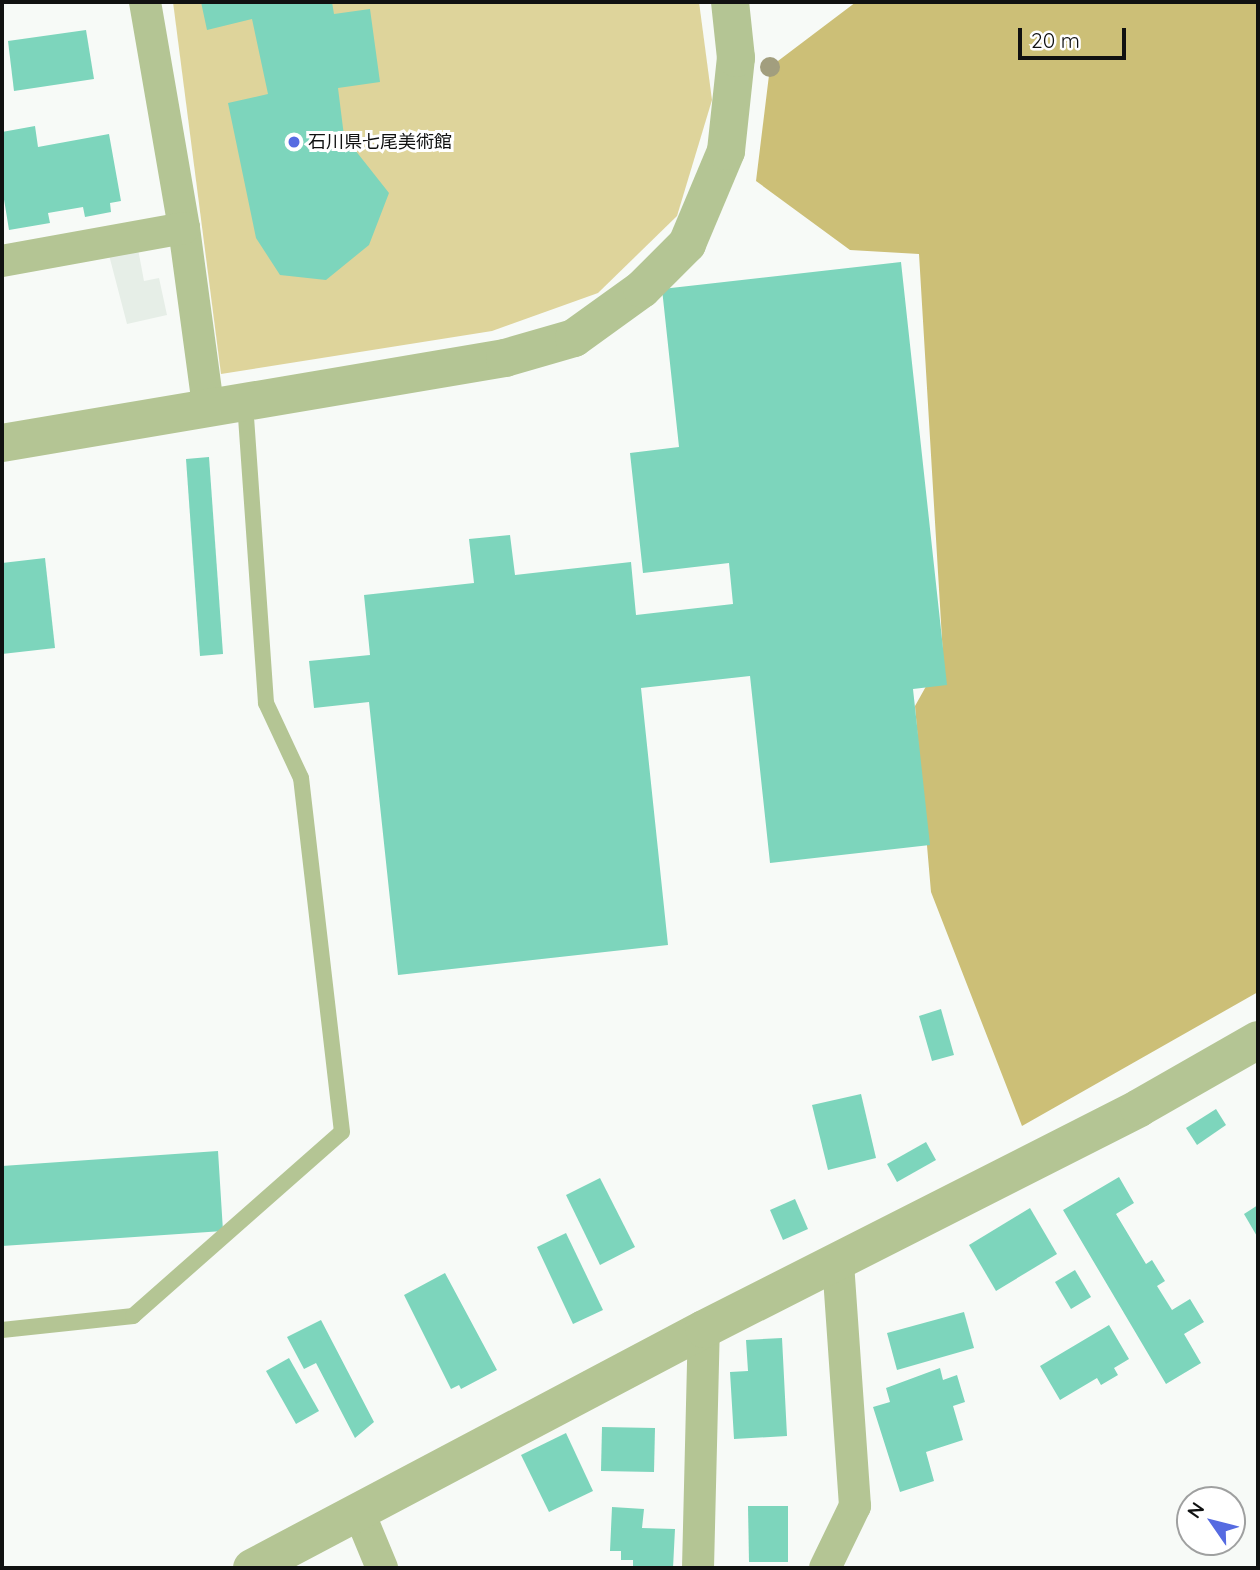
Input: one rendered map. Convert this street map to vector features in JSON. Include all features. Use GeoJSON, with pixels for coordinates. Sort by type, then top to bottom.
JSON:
{"type":"FeatureCollection","features":[{"type":"Feature","properties":{"kind":"street"},"geometry":{"type":"LineString","coordinates":[[145,2],[184,228],[208,406]]}},
{"type":"Feature","properties":{"kind":"street"},"geometry":{"type":"LineString","coordinates":[[2,443],[208,406],[505,358],[574,338],[642,289],[687,244],[726,151],[736,58],[730,2]]}},
{"type":"Feature","properties":{"kind":"street"},"geometry":{"type":"LineString","coordinates":[[2,261],[184,228]]}},
{"type":"Feature","properties":{"kind":"street"},"geometry":{"type":"LineString","coordinates":[[252,1568],[289,1556],[358,1510],[704,1329],[1139,1108],[1258,1040]]}},
{"type":"Feature","properties":{"kind":"street"},"geometry":{"type":"LineString","coordinates":[[825,1568],[855,1506],[838,1262]]}},
{"type":"Feature","properties":{"kind":"street"},"geometry":{"type":"LineString","coordinates":[[698,1568],[704,1329]]}},
{"type":"Feature","properties":{"kind":"street"},"geometry":{"type":"LineString","coordinates":[[358,1510],[382,1568]]}},
{"type":"Feature","properties":{"kind":"lane"},"geometry":{"type":"LineString","coordinates":[[2,1330],[133,1316],[342,1132],[301,778],[266,703],[245,400]]}},
{"type":"Feature","properties":{"kind":"shaded area"},"geometry":{"type":"Polygon","coordinates":[[[173,2],[699,2],[712,100],[677,216],[598,293],[492,331],[221,374],[173,2]]]}},
{"type":"Feature","properties":{"kind":"shaded area"},"geometry":{"type":"Polygon","coordinates":[[[856,2],[1258,2],[1258,992],[1022,1126],[931,892],[915,706],[943,656],[919,254],[850,250],[756,181],[770,67],[856,2]]]}},
{"type":"Feature","properties":{"kind":"shaded area"},"geometry":{"type":"Polygon","coordinates":[[[138,249],[144,281],[159,278],[167,315],[127,324],[109,255],[138,249]]]}},
{"type":"Feature","properties":{"kind":"building","name":"石川県七尾美術館"},"geometry":{"type":"Polygon","coordinates":[[[201,2],[332,2],[334,14],[370,9],[380,82],[338,88],[344,136],[389,193],[369,245],[326,280],[280,275],[256,238],[228,103],[268,94],[252,19],[207,30],[201,2]]]}},
{"type":"Feature","properties":{"kind":"building"},"geometry":{"type":"Polygon","coordinates":[[[86,30],[94,79],[14,91],[8,41],[86,30]]]}},
{"type":"Feature","properties":{"kind":"building"},"geometry":{"type":"Polygon","coordinates":[[[35,126],[38,147],[109,134],[121,201],[110,203],[111,212],[85,217],[83,207],[48,213],[50,223],[9,230],[2,187],[2,132],[35,126]]]}},
{"type":"Feature","properties":{"kind":"building"},"geometry":{"type":"Polygon","coordinates":[[[901,262],[947,685],[913,689],[930,845],[770,863],[750,676],[641,688],[668,945],[398,975],[369,702],[314,708],[309,661],[370,655],[364,595],[474,583],[469,539],[510,535],[515,575],[631,562],[636,615],[733,604],[729,563],[643,573],[630,453],[679,447],[662,289],[901,262]]]}},
{"type":"Feature","properties":{"kind":"building"},"geometry":{"type":"Polygon","coordinates":[[[209,457],[223,654],[200,656],[186,459],[209,457]]]}},
{"type":"Feature","properties":{"kind":"building"},"geometry":{"type":"Polygon","coordinates":[[[45,558],[55,648],[2,654],[2,563],[45,558]]]}},
{"type":"Feature","properties":{"kind":"building"},"geometry":{"type":"Polygon","coordinates":[[[941,1009],[954,1055],[932,1061],[919,1016],[941,1009]]]}},
{"type":"Feature","properties":{"kind":"building"},"geometry":{"type":"Polygon","coordinates":[[[861,1094],[876,1158],[828,1170],[812,1105],[861,1094]]]}},
{"type":"Feature","properties":{"kind":"building"},"geometry":{"type":"Polygon","coordinates":[[[1216,1109],[1226,1125],[1197,1145],[1186,1128],[1216,1109]]]}},
{"type":"Feature","properties":{"kind":"building"},"geometry":{"type":"Polygon","coordinates":[[[926,1142],[936,1160],[897,1182],[887,1164],[926,1142]]]}},
{"type":"Feature","properties":{"kind":"building"},"geometry":{"type":"Polygon","coordinates":[[[218,1151],[223,1231],[2,1246],[2,1166],[218,1151]]]}},
{"type":"Feature","properties":{"kind":"building"},"geometry":{"type":"Polygon","coordinates":[[[1119,1177],[1134,1203],[1116,1214],[1146,1264],[1152,1260],[1165,1281],[1157,1286],[1172,1310],[1190,1299],[1204,1322],[1184,1334],[1201,1363],[1166,1384],[1063,1210],[1119,1177]]]}},
{"type":"Feature","properties":{"kind":"building"},"geometry":{"type":"Polygon","coordinates":[[[600,1178],[635,1247],[600,1265],[566,1195],[600,1178]]]}},
{"type":"Feature","properties":{"kind":"building"},"geometry":{"type":"Polygon","coordinates":[[[795,1199],[808,1229],[783,1240],[770,1210],[795,1199]]]}},
{"type":"Feature","properties":{"kind":"building"},"geometry":{"type":"Polygon","coordinates":[[[1258,1205],[1258,1238],[1244,1214],[1258,1205]]]}},
{"type":"Feature","properties":{"kind":"building"},"geometry":{"type":"Polygon","coordinates":[[[1030,1208],[1057,1254],[996,1291],[969,1245],[1030,1208]]]}},
{"type":"Feature","properties":{"kind":"building"},"geometry":{"type":"Polygon","coordinates":[[[566,1233],[603,1310],[573,1324],[537,1247],[566,1233]]]}},
{"type":"Feature","properties":{"kind":"building"},"geometry":{"type":"Polygon","coordinates":[[[1075,1270],[1091,1297],[1071,1309],[1055,1282],[1075,1270]]]}},
{"type":"Feature","properties":{"kind":"building"},"geometry":{"type":"Polygon","coordinates":[[[445,1273],[497,1370],[461,1389],[459,1385],[451,1389],[404,1295],[445,1273]]]}},
{"type":"Feature","properties":{"kind":"building"},"geometry":{"type":"Polygon","coordinates":[[[964,1312],[974,1348],[897,1370],[887,1333],[964,1312]]]}},
{"type":"Feature","properties":{"kind":"building"},"geometry":{"type":"Polygon","coordinates":[[[321,1320],[374,1422],[355,1438],[316,1363],[304,1369],[287,1337],[321,1320]]]}},
{"type":"Feature","properties":{"kind":"building"},"geometry":{"type":"Polygon","coordinates":[[[1109,1325],[1129,1359],[1114,1368],[1118,1375],[1101,1385],[1097,1378],[1060,1400],[1040,1366],[1109,1325]]]}},
{"type":"Feature","properties":{"kind":"building"},"geometry":{"type":"Polygon","coordinates":[[[782,1338],[787,1436],[734,1439],[730,1372],[748,1371],[746,1340],[782,1338]]]}},
{"type":"Feature","properties":{"kind":"building"},"geometry":{"type":"Polygon","coordinates":[[[289,1358],[319,1411],[296,1424],[266,1371],[289,1358]]]}},
{"type":"Feature","properties":{"kind":"building"},"geometry":{"type":"Polygon","coordinates":[[[940,1368],[943,1380],[957,1375],[965,1402],[953,1406],[963,1440],[926,1452],[934,1481],[900,1492],[873,1407],[890,1402],[886,1388],[940,1368]]]}},
{"type":"Feature","properties":{"kind":"building"},"geometry":{"type":"Polygon","coordinates":[[[602,1427],[655,1428],[654,1472],[601,1471],[602,1427]]]}},
{"type":"Feature","properties":{"kind":"building"},"geometry":{"type":"Polygon","coordinates":[[[566,1433],[593,1491],[549,1512],[521,1455],[566,1433]]]}},
{"type":"Feature","properties":{"kind":"building"},"geometry":{"type":"Polygon","coordinates":[[[748,1506],[788,1506],[788,1562],[749,1562],[748,1506]]]}},
{"type":"Feature","properties":{"kind":"building"},"geometry":{"type":"Polygon","coordinates":[[[612,1507],[644,1509],[642,1528],[675,1529],[673,1568],[633,1566],[633,1560],[621,1560],[621,1551],[610,1551],[612,1507]]]}},
{"type":"Feature","properties":{"kind":"place","name":"石川県七尾美術館"},"geometry":{"type":"Point","coordinates":[294,142]}}]}
